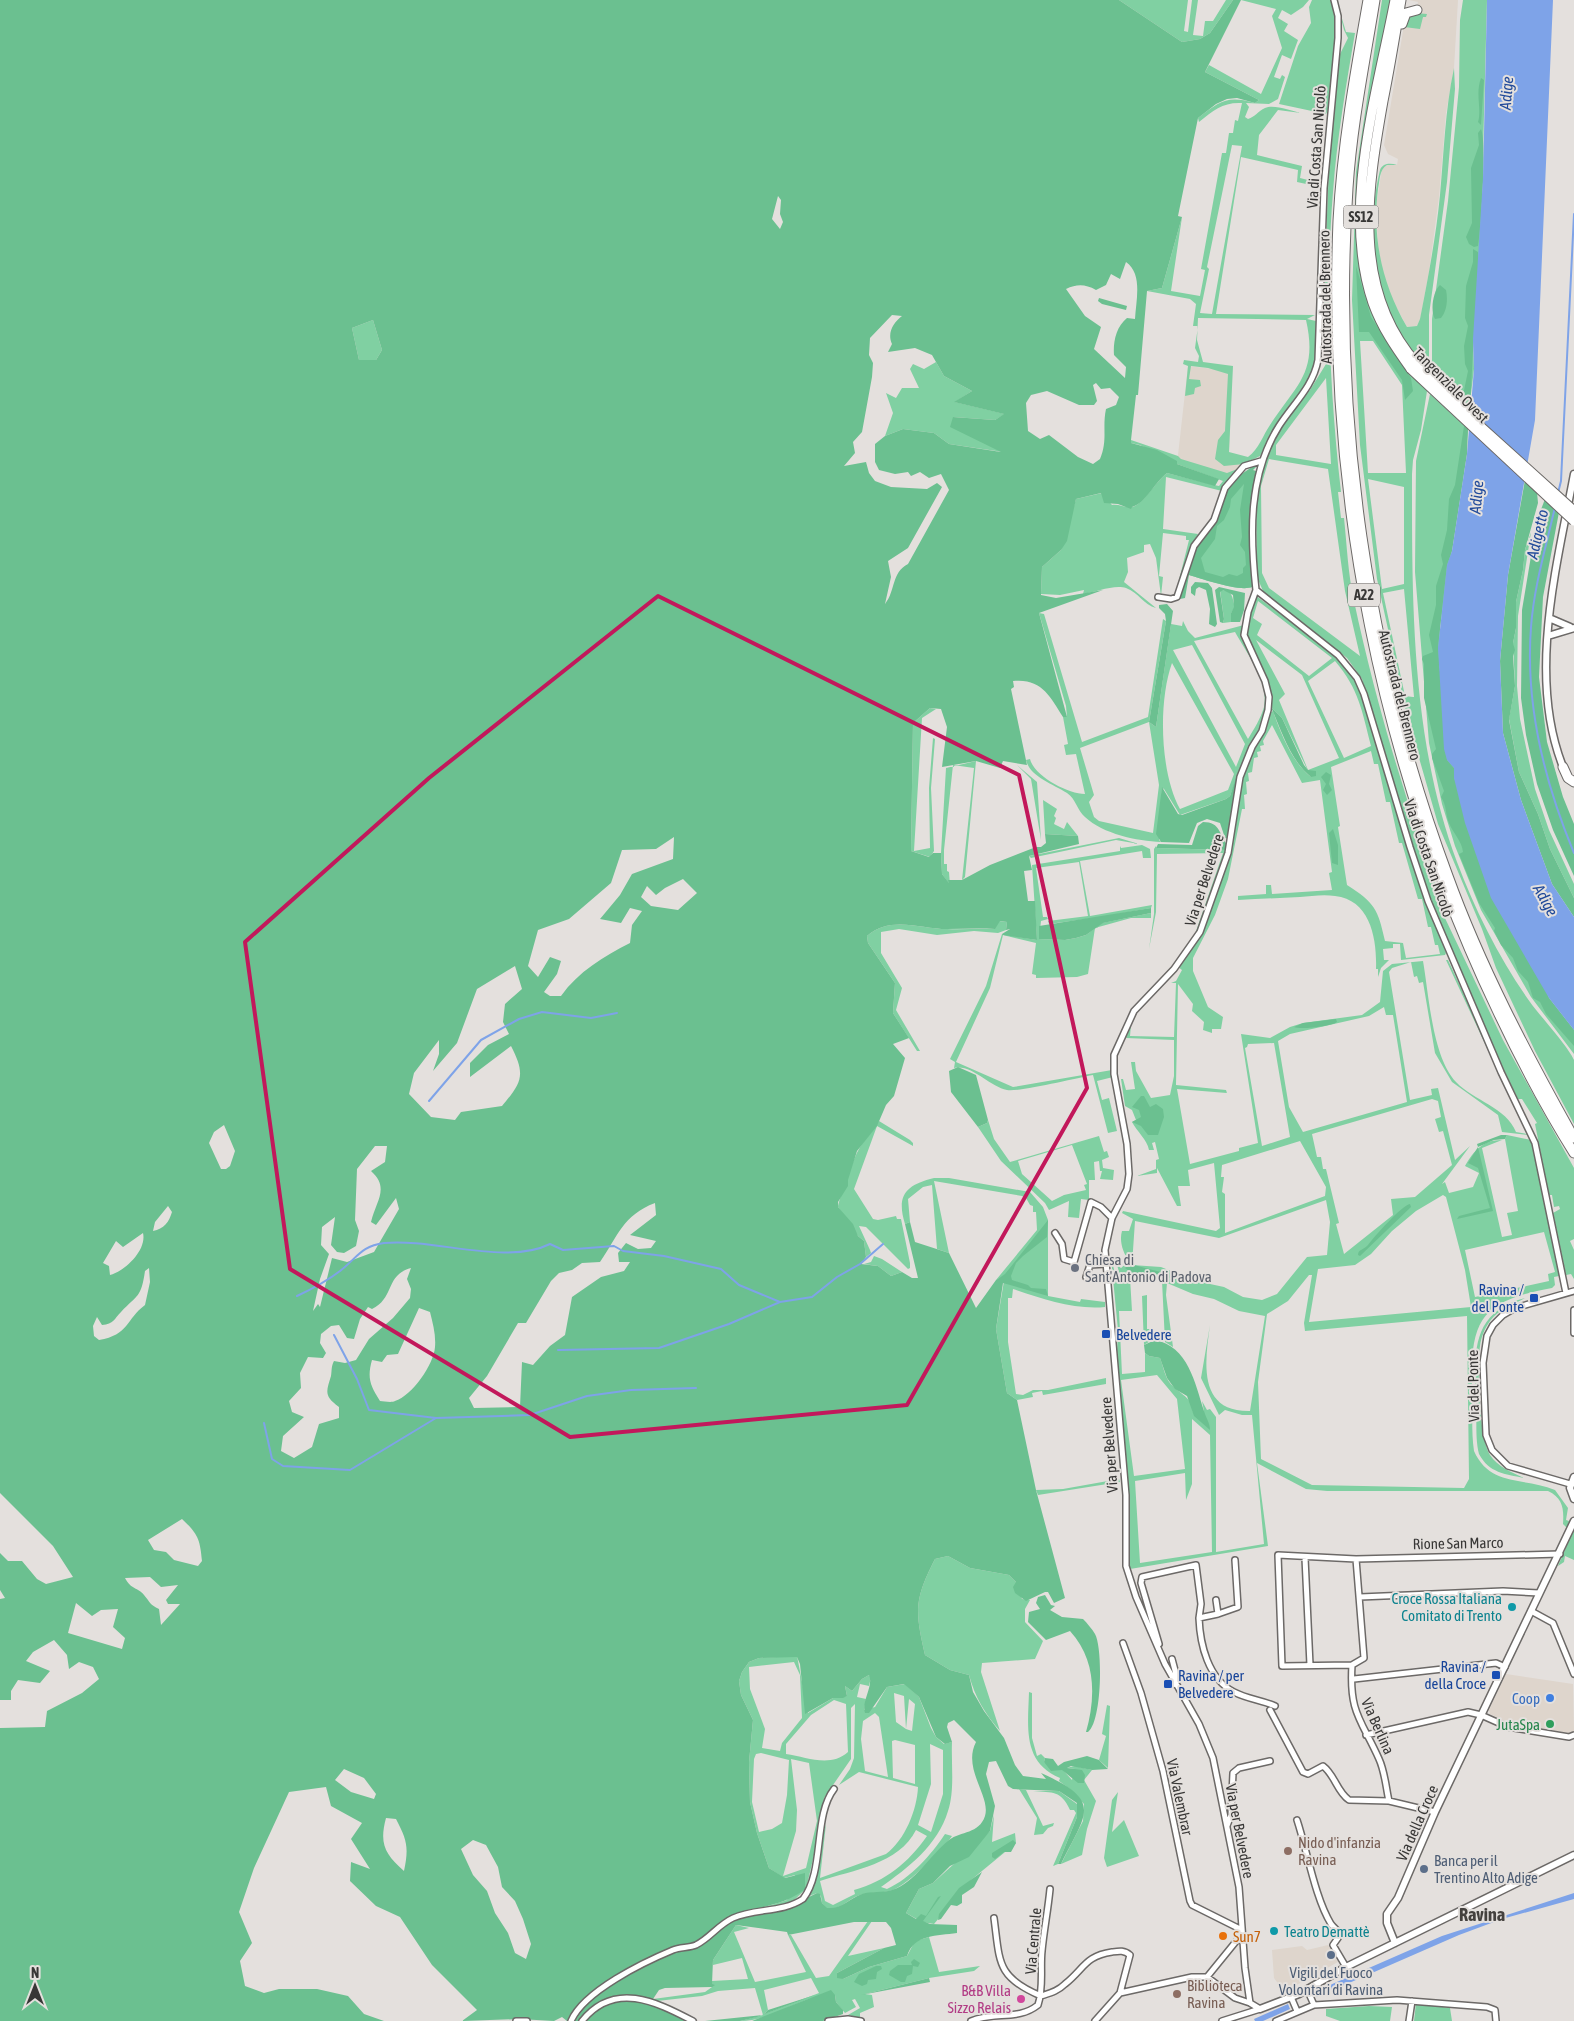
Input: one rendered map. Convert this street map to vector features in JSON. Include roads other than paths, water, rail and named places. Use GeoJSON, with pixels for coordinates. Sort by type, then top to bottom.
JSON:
{"type":"FeatureCollection","features":[{"type":"Feature","properties":{"kind":"highway","name":"Autostrada del Brennero"},"geometry":{"type":"LineString","coordinates":[[1368,0],[1345,143],[1338,222],[1338,301],[1340,392],[1347,478],[1369,626],[1383,691],[1409,785],[1442,881],[1479,972],[1521,1060],[1574,1153]]}},
{"type":"Feature","properties":{"kind":"highway","name":"Autostrada del Brennero"},"geometry":{"type":"LineString","coordinates":[[1376,0],[1352,149],[1346,254],[1348,390],[1355,477],[1365,559],[1391,691],[1417,783],[1448,877],[1486,967],[1527,1055],[1574,1138]]}},
{"type":"Feature","properties":{"kind":"highway","name":"Tangenziale Ovest"},"geometry":{"type":"LineString","coordinates":[[1395,0],[1367,152],[1360,225],[1366,277],[1374,305],[1385,331],[1414,367],[1574,520]]}},
{"type":"Feature","properties":{"kind":"highway","name":"Tangenziale Ovest"},"geometry":{"type":"LineString","coordinates":[[1401,0],[1372,162],[1368,227],[1372,271],[1383,310],[1414,367],[1574,511]]}},
{"type":"Feature","properties":{"kind":"highway"},"geometry":{"type":"LineString","coordinates":[[1389,69],[1396,58],[1405,15],[1410,11],[1417,10]]}},
{"type":"Feature","properties":{"kind":"highway"},"geometry":{"type":"LineString","coordinates":[[1562,766],[1574,772]]}},
{"type":"Feature","properties":{"kind":"highway"},"geometry":{"type":"LineString","coordinates":[[1562,766],[1568,778],[1574,782]]}},
{"type":"Feature","properties":{"kind":"street","name":"Via di Costa San Nicolò"},"geometry":{"type":"LineString","coordinates":[[1334,0],[1338,16],[1338,38],[1325,179],[1318,360],[1311,382],[1280,424],[1261,461],[1254,496],[1254,574],[1256,590],[1338,654],[1357,678],[1364,694],[1428,901],[1501,1072],[1535,1143],[1566,1293]]}},
{"type":"Feature","properties":{"kind":"street"},"geometry":{"type":"LineString","coordinates":[[1158,597],[1171,599],[1176,597],[1194,546],[1214,520],[1225,488],[1244,466],[1261,461]]}},
{"type":"Feature","properties":{"kind":"street"},"geometry":{"type":"LineString","coordinates":[[1562,766],[1555,744],[1546,678],[1549,618],[1574,474]]}},
{"type":"Feature","properties":{"kind":"street","name":"Via per Belvedere"},"geometry":{"type":"LineString","coordinates":[[1250,2003],[1239,1888],[1228,1826],[1225,1823],[1208,1743],[1165,1664],[1136,1596],[1126,1566],[1126,1495],[1105,1250],[1112,1218],[1127,1188],[1129,1172],[1127,1144],[1114,1074],[1114,1055],[1134,1011],[1192,947],[1203,926],[1231,844],[1240,777],[1252,746],[1262,731],[1268,710],[1269,697],[1265,681],[1244,635],[1248,612],[1256,590]]}},
{"type":"Feature","properties":{"kind":"street"},"geometry":{"type":"LineString","coordinates":[[1549,618],[1572,628]]}},
{"type":"Feature","properties":{"kind":"street"},"geometry":{"type":"LineString","coordinates":[[1548,636],[1572,628]]}},
{"type":"Feature","properties":{"kind":"street"},"geometry":{"type":"LineString","coordinates":[[1055,1233],[1062,1245],[1064,1259],[1074,1262],[1091,1202],[1101,1207],[1112,1218]]}},
{"type":"Feature","properties":{"kind":"street"},"geometry":{"type":"LineString","coordinates":[[1086,1277],[1090,1265],[1106,1264]]}},
{"type":"Feature","properties":{"kind":"street","name":"Via del Ponte"},"geometry":{"type":"LineString","coordinates":[[1572,1481],[1508,1466],[1492,1450],[1486,1435],[1484,1363],[1487,1336],[1493,1325],[1503,1315],[1515,1308],[1574,1291]]}},
{"type":"Feature","properties":{"kind":"street"},"geometry":{"type":"LineString","coordinates":[[1574,1310],[1574,1333]]}},
{"type":"Feature","properties":{"kind":"street"},"geometry":{"type":"LineString","coordinates":[[1572,1481],[1570,1493],[1574,1498]]}},
{"type":"Feature","properties":{"kind":"street","name":"Via della Croce"},"geometry":{"type":"LineString","coordinates":[[1395,1942],[1387,1923],[1387,1914],[1398,1898],[1435,1812],[1539,1593],[1560,1554],[1574,1521]]}},
{"type":"Feature","properties":{"kind":"street","name":"Rione San Marco"},"geometry":{"type":"LineString","coordinates":[[1352,1665],[1282,1666],[1276,1557],[1278,1555],[1305,1558],[1356,1559],[1560,1554]]}},
{"type":"Feature","properties":{"kind":"street"},"geometry":{"type":"LineString","coordinates":[[1305,1558],[1310,1665]]}},
{"type":"Feature","properties":{"kind":"street"},"geometry":{"type":"LineString","coordinates":[[1352,1665],[1364,1658],[1356,1559]]}},
{"type":"Feature","properties":{"kind":"street"},"geometry":{"type":"LineString","coordinates":[[1199,1618],[1238,1607],[1234,1560]]}},
{"type":"Feature","properties":{"kind":"street","name":"Via per Belvedere"},"geometry":{"type":"LineString","coordinates":[[1165,1664],[1141,1583],[1142,1577],[1196,1565],[1201,1604],[1199,1618],[1201,1644],[1214,1673],[1233,1692],[1268,1703],[1273,1708],[1303,1772],[1308,1774],[1323,1766],[1329,1770],[1344,1797],[1349,1800],[1389,1801]]}},
{"type":"Feature","properties":{"kind":"street"},"geometry":{"type":"LineString","coordinates":[[1360,1597],[1503,1591],[1539,1593]]}},
{"type":"Feature","properties":{"kind":"street"},"geometry":{"type":"LineString","coordinates":[[1216,1600],[1218,1614]]}},
{"type":"Feature","properties":{"kind":"street"},"geometry":{"type":"LineString","coordinates":[[1531,1611],[1553,1624],[1574,1674]]}},
{"type":"Feature","properties":{"kind":"street","name":"Via Valembrar"},"geometry":{"type":"LineString","coordinates":[[1123,1643],[1141,1693],[1163,1771],[1190,1901],[1192,1905],[1242,1932]]}},
{"type":"Feature","properties":{"kind":"street"},"geometry":{"type":"LineString","coordinates":[[1172,1659],[1177,1678],[1176,1685]]}},
{"type":"Feature","properties":{"kind":"street"},"geometry":{"type":"LineString","coordinates":[[1354,1679],[1496,1663],[1505,1667]]}},
{"type":"Feature","properties":{"kind":"street","name":"Via Berlina"},"geometry":{"type":"LineString","coordinates":[[1352,1665],[1350,1691],[1353,1706],[1382,1766],[1389,1801]]}},
{"type":"Feature","properties":{"kind":"street"},"geometry":{"type":"LineString","coordinates":[[1366,1735],[1468,1712],[1481,1715],[1508,1727],[1569,1737],[1574,1735]]}},
{"type":"Feature","properties":{"kind":"street"},"geometry":{"type":"LineString","coordinates":[[1228,1826],[1231,1815],[1233,1773],[1239,1768],[1270,1761]]}},
{"type":"Feature","properties":{"kind":"street"},"geometry":{"type":"LineString","coordinates":[[571,2021],[575,2012],[602,1987],[626,1974],[675,1949],[694,1945],[710,1937],[717,1928],[734,1918],[784,1907],[803,1899],[812,1880],[825,1804],[834,1789]]}},
{"type":"Feature","properties":{"kind":"street"},"geometry":{"type":"LineString","coordinates":[[1389,1801],[1435,1812]]}},
{"type":"Feature","properties":{"kind":"street"},"geometry":{"type":"LineString","coordinates":[[1297,1820],[1314,1879],[1331,1925],[1339,1932],[1334,1945],[1346,1967]]}},
{"type":"Feature","properties":{"kind":"street"},"geometry":{"type":"LineString","coordinates":[[1222,2021],[1260,2009],[1294,2004],[1311,1997],[1346,1967],[1574,1855]]}},
{"type":"Feature","properties":{"kind":"street","name":"Via Centrale"},"geometry":{"type":"LineString","coordinates":[[971,2021],[990,2015],[1019,2016],[1038,2005],[1041,1996],[1042,1949],[1048,1918],[1050,1889]]}},
{"type":"Feature","properties":{"kind":"street","name":"Via Centrale"},"geometry":{"type":"LineString","coordinates":[[994,1918],[1002,1967],[1015,1984],[1041,1996],[1062,1987],[1085,1962],[1100,1954],[1125,1951],[1130,1955],[1120,1993]]}},
{"type":"Feature","properties":{"kind":"street"},"geometry":{"type":"LineString","coordinates":[[1207,1978],[1242,1932]]}},
{"type":"Feature","properties":{"kind":"street"},"geometry":{"type":"LineString","coordinates":[[1095,2021],[1120,1993],[1192,1977],[1207,1978],[1235,1998],[1260,2009]]}},
{"type":"Feature","properties":{"kind":"street"},"geometry":{"type":"LineString","coordinates":[[1276,2021],[1294,2004],[1311,1997],[1412,2001],[1487,2007],[1495,2010],[1496,2021]]}},
{"type":"Feature","properties":{"kind":"street"},"geometry":{"type":"LineString","coordinates":[[582,2021],[602,2003],[618,1998],[644,2000],[693,2021]]}},
{"type":"Feature","properties":{"kind":"street"},"geometry":{"type":"LineString","coordinates":[[1409,2021],[1412,2001]]}},
{"type":"Feature","properties":{"kind":"street"},"geometry":{"type":"LineString","coordinates":[[828,2021],[848,2018],[860,2021]]}},
{"type":"Feature","properties":{"kind":"street"},"geometry":{"type":"LineString","coordinates":[[516,2021],[527,2021]]}},
{"type":"Feature","properties":{"kind":"water","name":"Adige"},"geometry":{"type":"Polygon","coordinates":[[[1487,0],[1553,0],[1535,420],[1508,575],[1500,661],[1503,733],[1521,800],[1552,884],[1574,917],[1574,1030],[1549,998],[1491,898],[1465,823],[1454,778],[1454,768],[1447,760],[1444,749],[1438,648],[1447,565],[1452,551],[1467,454],[1474,369],[1473,339],[1483,178],[1487,0]]]}},
{"type":"Feature","properties":{"kind":"water"},"geometry":{"type":"Polygon","coordinates":[[[1574,1893],[1574,1899],[1502,1919],[1459,1935],[1317,1997],[1314,1992],[1442,1936],[1574,1893]]]}},
{"type":"Feature","properties":{"kind":"water"},"geometry":{"type":"Polygon","coordinates":[[[1288,2004],[1290,2009],[1263,2021],[1255,2021],[1254,2019],[1288,2004]]]}},
{"type":"Feature","properties":{"kind":"waterway","name":"Adigetto"},"geometry":{"type":"LineString","coordinates":[[1558,493],[1561,481],[1574,214]]}},
{"type":"Feature","properties":{"kind":"waterway","name":"Adigetto"},"geometry":{"type":"LineString","coordinates":[[1555,507],[1533,612],[1530,656],[1531,685],[1534,714],[1546,770],[1563,826],[1574,853]]}},
{"type":"Feature","properties":{"kind":"waterway"},"geometry":{"type":"LineString","coordinates":[[429,1101],[481,1040],[519,1019],[542,1012],[591,1018],[617,1013]]}},
{"type":"Feature","properties":{"kind":"waterway"},"geometry":{"type":"LineString","coordinates":[[297,1296],[330,1278],[364,1250],[384,1243],[425,1244],[491,1252],[532,1250],[550,1244],[563,1250],[614,1246],[623,1251],[664,1256],[721,1269],[739,1285],[780,1302]]}},
{"type":"Feature","properties":{"kind":"waterway"},"geometry":{"type":"LineString","coordinates":[[558,1350],[659,1348],[729,1324],[780,1302],[812,1297],[837,1277],[860,1264],[883,1244]]}},
{"type":"Feature","properties":{"kind":"waterway"},"geometry":{"type":"LineString","coordinates":[[334,1335],[357,1379],[369,1410],[436,1418],[530,1415],[587,1396],[631,1390],[696,1388]]}},
{"type":"Feature","properties":{"kind":"waterway"},"geometry":{"type":"LineString","coordinates":[[264,1423],[272,1459],[283,1466],[350,1470],[436,1418]]}},
{"type":"Feature","properties":{"kind":"place","name":"Chiesa di Sant'Antonio di Padova"},"geometry":{"type":"Point","coordinates":[1075,1268]}},
{"type":"Feature","properties":{"kind":"place","name":"Ravina / del Ponte"},"geometry":{"type":"Point","coordinates":[1534,1298]}},
{"type":"Feature","properties":{"kind":"place","name":"Belvedere"},"geometry":{"type":"Point","coordinates":[1106,1334]}},
{"type":"Feature","properties":{"kind":"place","name":"Croce Rossa Italiana Comitato di Trento"},"geometry":{"type":"Point","coordinates":[1512,1607]}},
{"type":"Feature","properties":{"kind":"place","name":"Ravina / della Croce"},"geometry":{"type":"Point","coordinates":[1496,1675]}},
{"type":"Feature","properties":{"kind":"place","name":"Ravina / per Belvedere"},"geometry":{"type":"Point","coordinates":[1168,1684]}},
{"type":"Feature","properties":{"kind":"place","name":"Coop"},"geometry":{"type":"Point","coordinates":[1550,1698]}},
{"type":"Feature","properties":{"kind":"place","name":"JutaSpa"},"geometry":{"type":"Point","coordinates":[1550,1724]}},
{"type":"Feature","properties":{"kind":"place","name":"Nido d'infanzia Ravina"},"geometry":{"type":"Point","coordinates":[1288,1851]}},
{"type":"Feature","properties":{"kind":"place","name":"Banca per il Trentino Alto Adige"},"geometry":{"type":"Point","coordinates":[1424,1869]}},
{"type":"Feature","properties":{"kind":"place","name":"Teatro Demattè"},"geometry":{"type":"Point","coordinates":[1274,1931]}},
{"type":"Feature","properties":{"kind":"place","name":"Sun7"},"geometry":{"type":"Point","coordinates":[1223,1936]}},
{"type":"Feature","properties":{"kind":"place","name":"Vigili del Fuoco Volontari di Ravina"},"geometry":{"type":"Point","coordinates":[1331,1955]}},
{"type":"Feature","properties":{"kind":"place","name":"Biblioteca Ravina"},"geometry":{"type":"Point","coordinates":[1177,1994]}},
{"type":"Feature","properties":{"kind":"place","name":"B&B Villa Sizzo Relais"},"geometry":{"type":"Point","coordinates":[1021,1999]}},
{"type":"Feature","properties":{"kind":"district","name":"Ravina"},"geometry":{"type":"Point","coordinates":[1482,1914]}}]}
